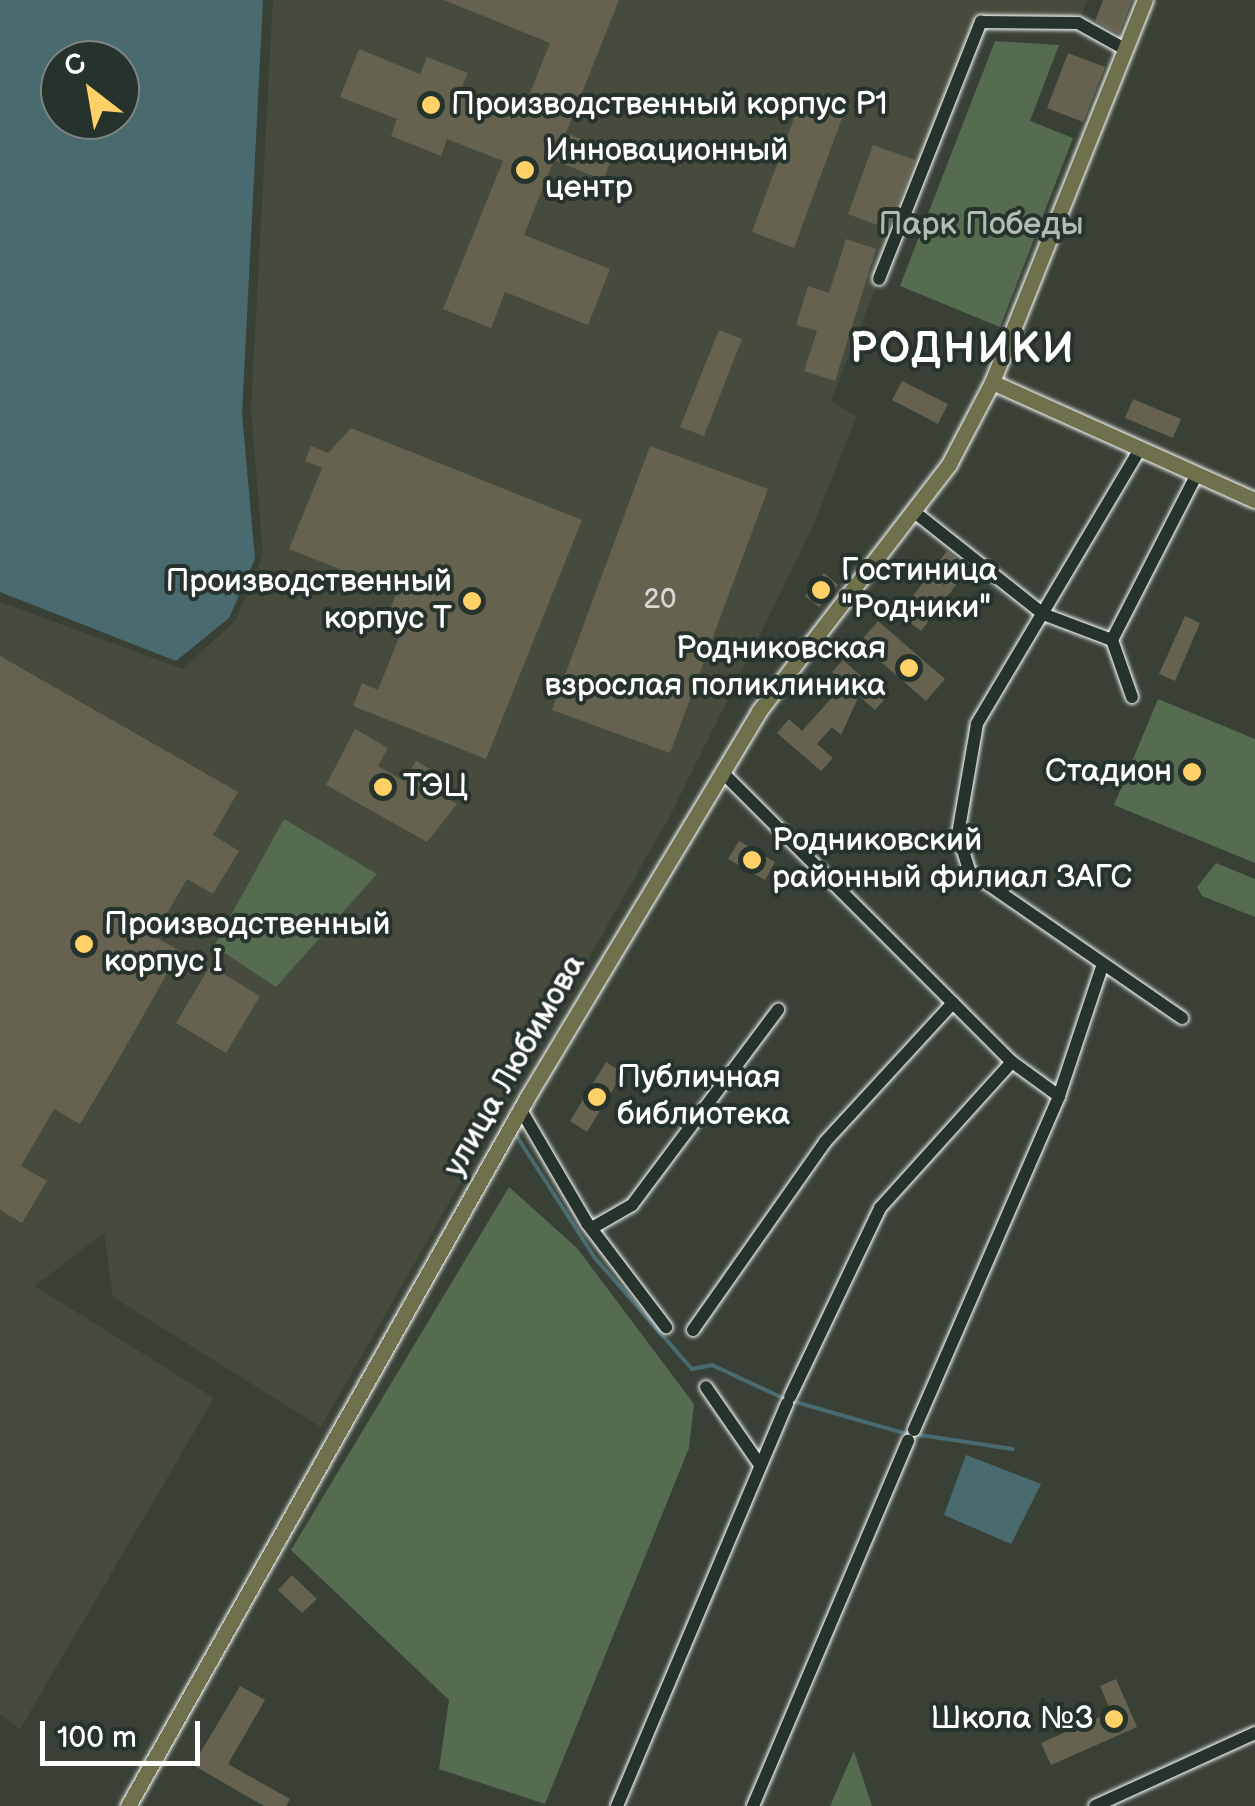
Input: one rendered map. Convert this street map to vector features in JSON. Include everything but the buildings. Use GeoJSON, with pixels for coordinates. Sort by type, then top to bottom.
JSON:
{"type":"FeatureCollection","features":[{"type":"Feature","properties":{"kind":"main road","name":"улица Любимова"},"geometry":{"type":"LineString","coordinates":[[128,1806],[514,1121],[759,711],[916,514],[992,382],[1145,0]]}},
{"type":"Feature","properties":{"kind":"main road"},"geometry":{"type":"LineString","coordinates":[[992,382],[1255,500]]}},
{"type":"Feature","properties":{"kind":"street"},"geometry":{"type":"LineString","coordinates":[[879,279],[981,22],[1078,24],[1126,50]]}},
{"type":"Feature","properties":{"kind":"street"},"geometry":{"type":"LineString","coordinates":[[1140,449],[977,724],[958,834],[970,870],[1182,1018]]}},
{"type":"Feature","properties":{"kind":"street"},"geometry":{"type":"LineString","coordinates":[[1132,697],[1112,640],[1198,474]]}},
{"type":"Feature","properties":{"kind":"street"},"geometry":{"type":"LineString","coordinates":[[916,514],[1042,614],[1112,640]]}},
{"type":"Feature","properties":{"kind":"street"},"geometry":{"type":"LineString","coordinates":[[722,772],[1012,1062],[1059,1096]]}},
{"type":"Feature","properties":{"kind":"street"},"geometry":{"type":"LineString","coordinates":[[753,1806],[1059,1096],[1102,964]]}},
{"type":"Feature","properties":{"kind":"street"},"geometry":{"type":"LineString","coordinates":[[693,1330],[825,1142],[954,1003]]}},
{"type":"Feature","properties":{"kind":"street"},"geometry":{"type":"LineString","coordinates":[[592,1228],[632,1206],[778,1010]]}},
{"type":"Feature","properties":{"kind":"street"},"geometry":{"type":"LineString","coordinates":[[617,1806],[788,1400],[880,1208],[1012,1062]]}},
{"type":"Feature","properties":{"kind":"street"},"geometry":{"type":"LineString","coordinates":[[514,1121],[666,1327]]}},
{"type":"Feature","properties":{"kind":"street"},"geometry":{"type":"LineString","coordinates":[[706,1387],[760,1465]]}},
{"type":"Feature","properties":{"kind":"street"},"geometry":{"type":"LineString","coordinates":[[1095,1806],[1255,1734]]}},
{"type":"Feature","properties":{"kind":"shaded area"},"geometry":{"type":"Polygon","coordinates":[[[273,0],[1087,0],[1078,23],[981,22],[831,400],[856,417],[812,529],[671,814],[321,1427],[113,1297],[104,1233],[35,1286],[214,1398],[20,1729],[0,1714],[0,602],[183,669],[235,621],[263,555],[251,409],[273,0]]]}},
{"type":"Feature","properties":{"kind":"green space","name":"Парк Победы"},"geometry":{"type":"Polygon","coordinates":[[[995,41],[1059,45],[1030,121],[1073,138],[1000,327],[900,286],[995,41]]]}},
{"type":"Feature","properties":{"kind":"green space","name":"Стадион"},"geometry":{"type":"Polygon","coordinates":[[[1158,699],[1255,739],[1255,863],[1114,805],[1158,699]]]}},
{"type":"Feature","properties":{"kind":"green space"},"geometry":{"type":"Polygon","coordinates":[[[284,819],[377,874],[276,987],[214,946],[284,819]]]}},
{"type":"Feature","properties":{"kind":"green space"},"geometry":{"type":"Polygon","coordinates":[[[1216,863],[1255,879],[1255,917],[1202,896],[1197,887],[1216,863]]]}},
{"type":"Feature","properties":{"kind":"green space"},"geometry":{"type":"Polygon","coordinates":[[[509,1187],[577,1248],[694,1404],[689,1448],[545,1804],[439,1769],[449,1700],[291,1550],[509,1187]]]}},
{"type":"Feature","properties":{"kind":"green space"},"geometry":{"type":"Polygon","coordinates":[[[854,1751],[872,1806],[830,1806],[854,1751]]]}},
{"type":"Feature","properties":{"kind":"water"},"geometry":{"type":"Polygon","coordinates":[[[0,0],[263,0],[242,414],[255,559],[229,618],[176,661],[0,592],[0,0]]]}},
{"type":"Feature","properties":{"kind":"water"},"geometry":{"type":"Polygon","coordinates":[[[966,1455],[1041,1484],[1011,1544],[944,1515],[966,1455]]]}},
{"type":"Feature","properties":{"kind":"waterway"},"geometry":{"type":"LineString","coordinates":[[514,1132],[595,1258],[692,1369],[712,1365],[785,1399],[900,1432],[1013,1449]]}},
{"type":"Feature","properties":{"kind":"place","name":"Производственный корпус P1"},"geometry":{"type":"Point","coordinates":[431,105]}},
{"type":"Feature","properties":{"kind":"place","name":"Инновационный центр"},"geometry":{"type":"Point","coordinates":[525,170]}},
{"type":"Feature","properties":{"kind":"place","name":"Гостиница \"Родники\""},"geometry":{"type":"Point","coordinates":[821,590]}},
{"type":"Feature","properties":{"kind":"place","name":"Производственный корпус T"},"geometry":{"type":"Point","coordinates":[472,601]}},
{"type":"Feature","properties":{"kind":"place","name":"Родниковская взрослая поликлиника"},"geometry":{"type":"Point","coordinates":[909,668]}},
{"type":"Feature","properties":{"kind":"place","name":"Стадион"},"geometry":{"type":"Point","coordinates":[1192,772]}},
{"type":"Feature","properties":{"kind":"place","name":"ТЭЦ"},"geometry":{"type":"Point","coordinates":[383,787]}},
{"type":"Feature","properties":{"kind":"place","name":"Родниковский районный филиал ЗАГС"},"geometry":{"type":"Point","coordinates":[752,860]}},
{"type":"Feature","properties":{"kind":"place","name":"Производственный корпус I"},"geometry":{"type":"Point","coordinates":[84,944]}},
{"type":"Feature","properties":{"kind":"place","name":"Публичная библиотека"},"geometry":{"type":"Point","coordinates":[597,1097]}},
{"type":"Feature","properties":{"kind":"place","name":"Школа №3"},"geometry":{"type":"Point","coordinates":[1114,1719]}},
{"type":"Feature","properties":{"kind":"district","name":"РОДНИКИ"},"geometry":{"type":"Point","coordinates":[963,350]}}]}
